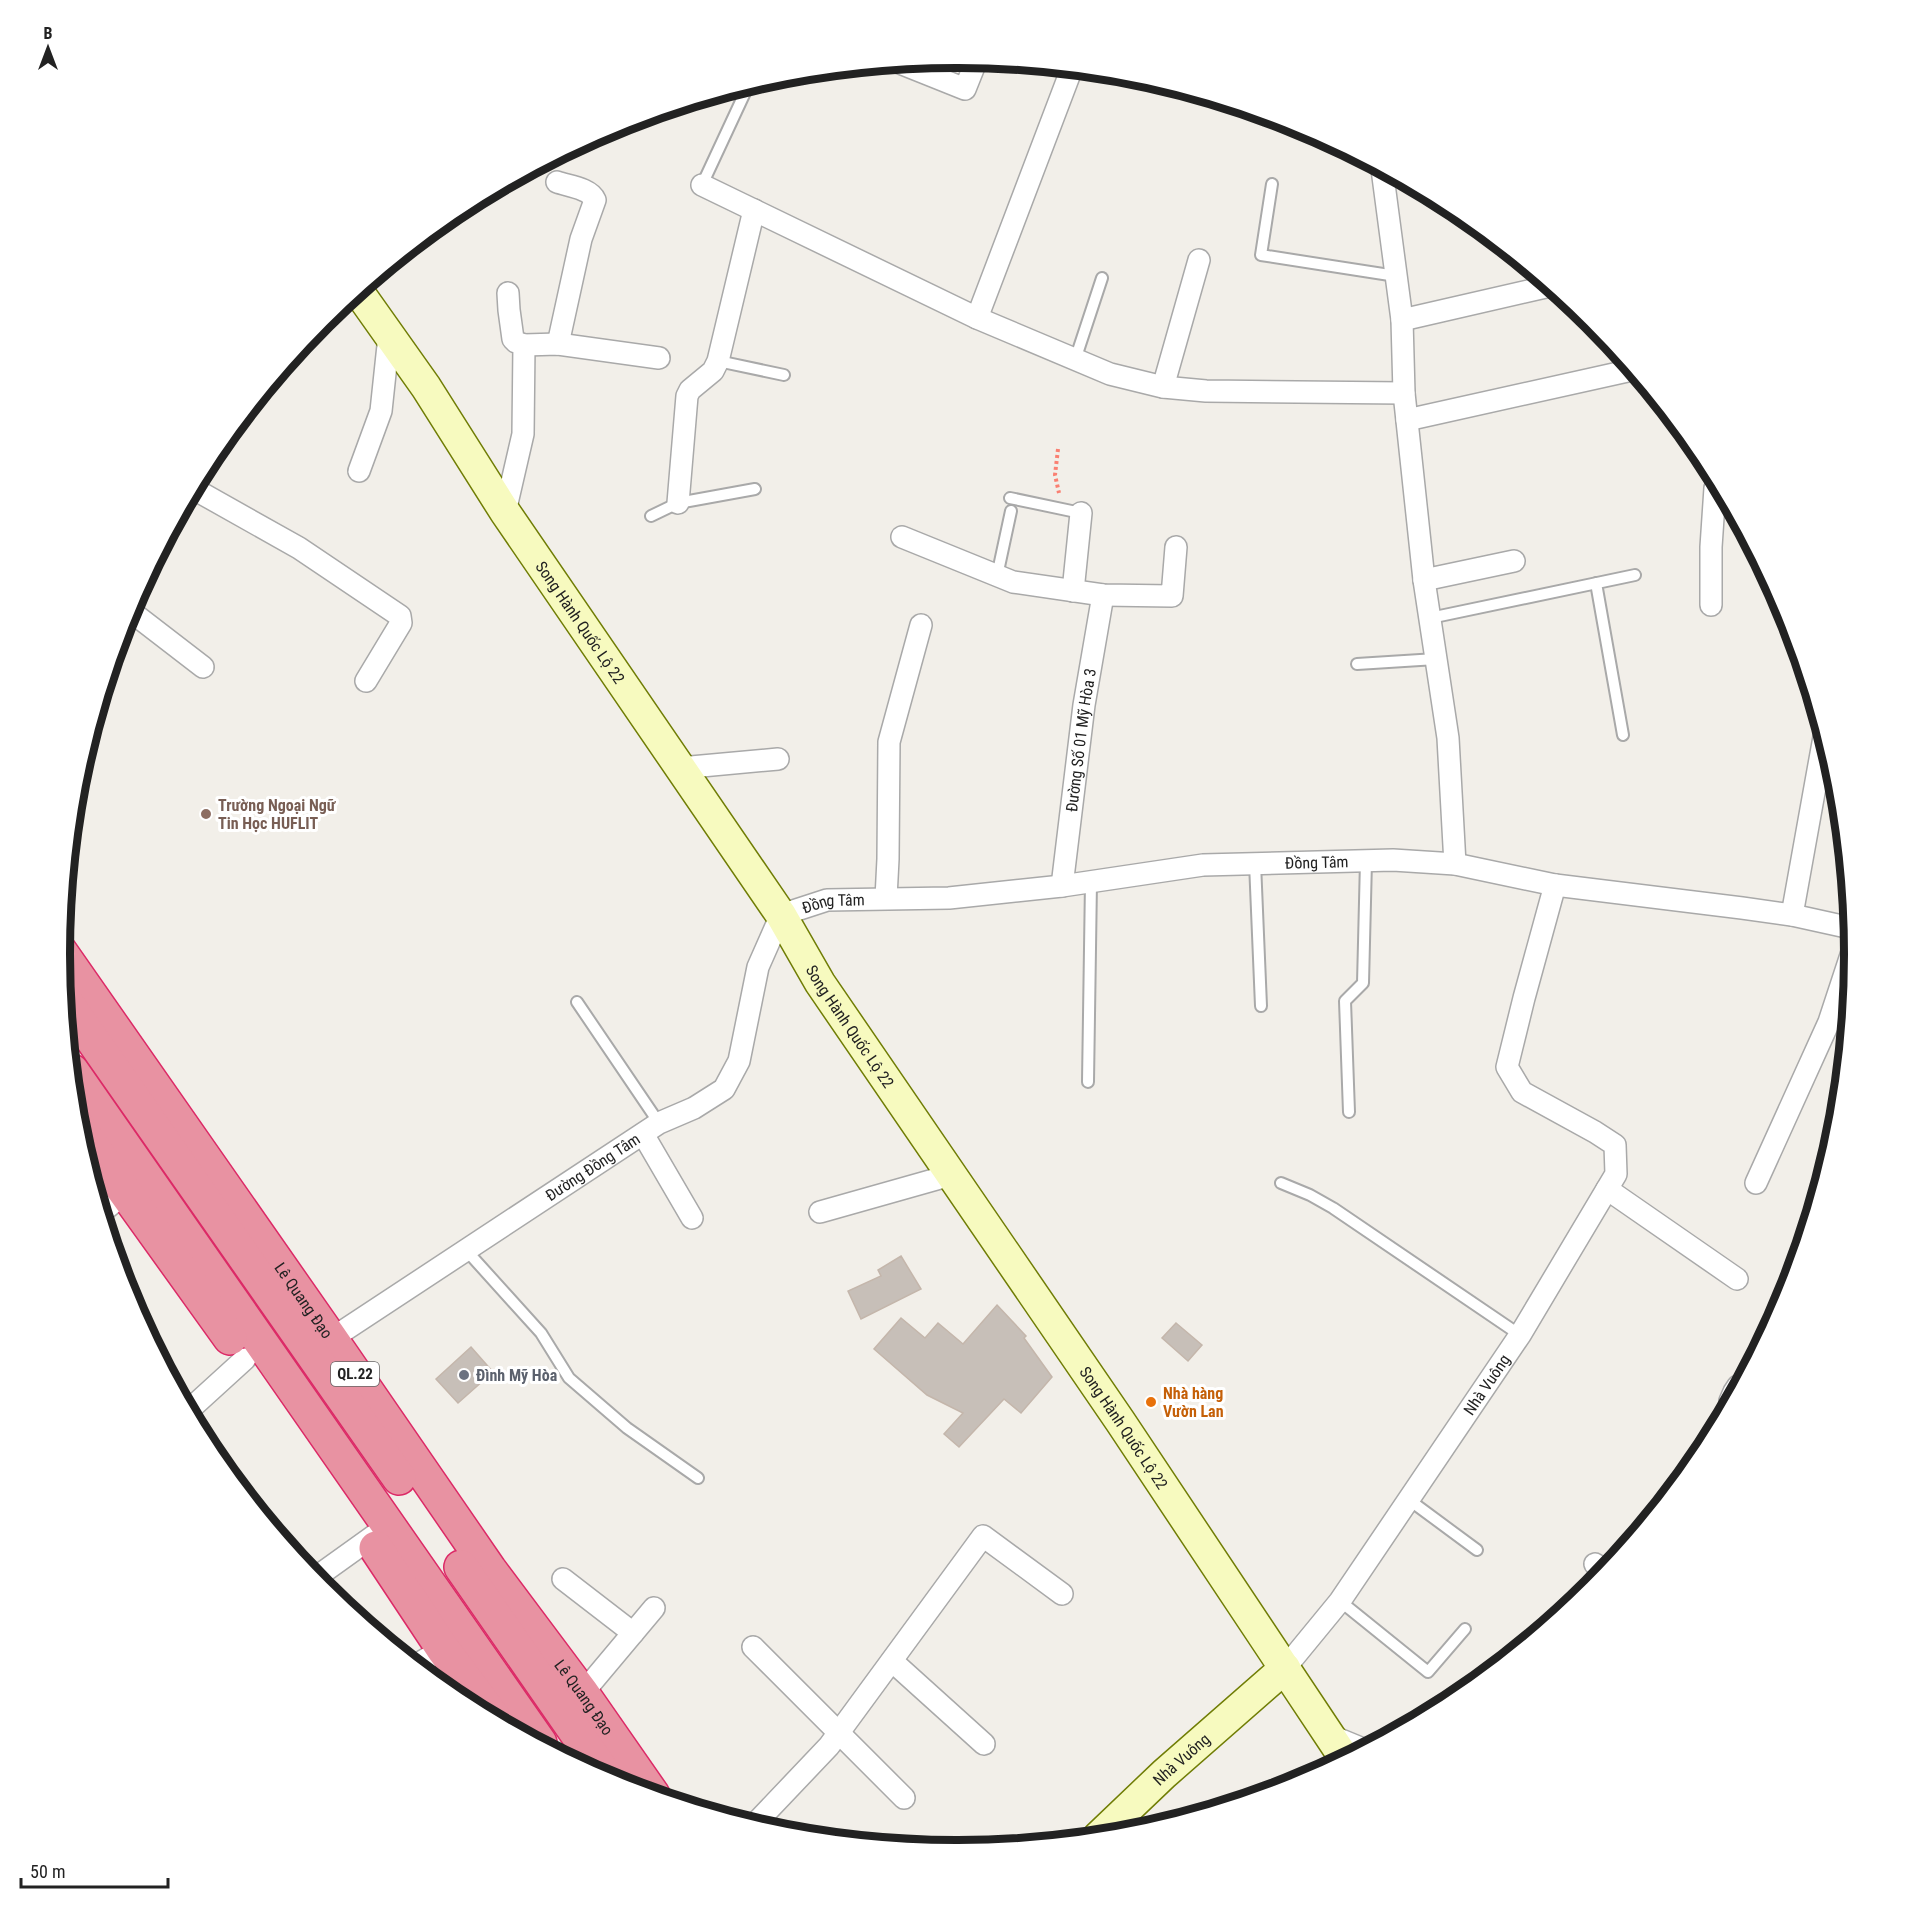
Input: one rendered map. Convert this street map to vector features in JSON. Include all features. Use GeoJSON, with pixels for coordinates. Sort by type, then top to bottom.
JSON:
{"type":"FeatureCollection","features":[{"type":"Feature","properties":{"kind":"highway","name":"Lê Quang Đạo"},"geometry":{"type":"LineString","coordinates":[[70,967],[322,1346],[573,1704],[641,1782]]}},
{"type":"Feature","properties":{"kind":"highway","name":"Lê Quang Đạo"},"geometry":{"type":"LineString","coordinates":[[72,1010],[322,1346]]}},
{"type":"Feature","properties":{"kind":"highway"},"geometry":{"type":"LineString","coordinates":[[81,1088],[379,1532],[429,1657],[468,1693]]}},
{"type":"Feature","properties":{"kind":"highway"},"geometry":{"type":"LineString","coordinates":[[98,1168],[114,1203],[245,1359],[531,1731]]}},
{"type":"Feature","properties":{"kind":"highway","name":"Lê Quang Đạo"},"geometry":{"type":"LineString","coordinates":[[573,1704],[602,1766]]}},
{"type":"Feature","properties":{"kind":"street"},"geometry":{"type":"LineString","coordinates":[[914,69],[965,89],[973,68]]}},
{"type":"Feature","properties":{"kind":"street"},"geometry":{"type":"LineString","coordinates":[[977,318],[1069,75]]}},
{"type":"Feature","properties":{"kind":"street"},"geometry":{"type":"LineString","coordinates":[[1383,177],[1402,320],[1404,393],[1424,580],[1448,738],[1455,864]]}},
{"type":"Feature","properties":{"kind":"street"},"geometry":{"type":"LineString","coordinates":[[557,182],[589,192],[595,200],[583,233],[558,344]]}},
{"type":"Feature","properties":{"kind":"street"},"geometry":{"type":"LineString","coordinates":[[702,185],[977,318],[1110,374],[1163,387],[1206,392],[1404,393]]}},
{"type":"Feature","properties":{"kind":"street"},"geometry":{"type":"LineString","coordinates":[[678,503],[688,393],[713,371],[718,361],[754,210]]}},
{"type":"Feature","properties":{"kind":"street"},"geometry":{"type":"LineString","coordinates":[[1163,387],[1199,260]]}},
{"type":"Feature","properties":{"kind":"street"},"geometry":{"type":"LineString","coordinates":[[1402,320],[1543,288]]}},
{"type":"Feature","properties":{"kind":"street"},"geometry":{"type":"LineString","coordinates":[[508,293],[513,339],[524,345],[558,344],[658,357]]}},
{"type":"Feature","properties":{"kind":"street","name":"Song Hành Quốc Lộ 22"},"geometry":{"type":"LineString","coordinates":[[362,297],[426,387],[506,512],[781,915],[820,983],[1126,1431],[1337,1747]]}},
{"type":"Feature","properties":{"kind":"street"},"geometry":{"type":"LineString","coordinates":[[359,471],[381,411],[389,336]]}},
{"type":"Feature","properties":{"kind":"street"},"geometry":{"type":"LineString","coordinates":[[506,512],[523,434],[524,345]]}},
{"type":"Feature","properties":{"kind":"street"},"geometry":{"type":"LineString","coordinates":[[1407,420],[1626,371]]}},
{"type":"Feature","properties":{"kind":"street"},"geometry":{"type":"LineString","coordinates":[[200,493],[299,548],[400,616],[401,623],[366,681]]}},
{"type":"Feature","properties":{"kind":"street"},"geometry":{"type":"LineString","coordinates":[[1711,605],[1711,547],[1715,494]]}},
{"type":"Feature","properties":{"kind":"street"},"geometry":{"type":"LineString","coordinates":[[1073,591],[1080,513]]}},
{"type":"Feature","properties":{"kind":"street"},"geometry":{"type":"LineString","coordinates":[[902,537],[1012,582],[1103,595],[1172,596],[1176,547]]}},
{"type":"Feature","properties":{"kind":"street"},"geometry":{"type":"LineString","coordinates":[[1424,580],[1514,561]]}},
{"type":"Feature","properties":{"kind":"street","name":"Đường Số 01 Mỹ Hòa 3"},"geometry":{"type":"LineString","coordinates":[[1062,886],[1084,705],[1103,595]]}},
{"type":"Feature","properties":{"kind":"street"},"geometry":{"type":"LineString","coordinates":[[138,616],[203,667]]}},
{"type":"Feature","properties":{"kind":"street"},"geometry":{"type":"LineString","coordinates":[[886,898],[889,742],[921,625]]}},
{"type":"Feature","properties":{"kind":"street"},"geometry":{"type":"LineString","coordinates":[[1792,915],[1820,757]]}},
{"type":"Feature","properties":{"kind":"street"},"geometry":{"type":"LineString","coordinates":[[680,768],[778,759]]}},
{"type":"Feature","properties":{"kind":"street","name":"Đồng Tâm"},"geometry":{"type":"LineString","coordinates":[[781,915],[827,900],[949,898],[1062,886],[1203,865],[1393,860],[1455,864],[1555,885],[1792,915],[1843,926]]}},
{"type":"Feature","properties":{"kind":"street","name":"Nhà Vuông"},"geometry":{"type":"LineString","coordinates":[[1109,1827],[1164,1774],[1285,1668],[1340,1601],[1520,1335],[1616,1174],[1615,1145],[1522,1092],[1507,1068],[1555,885]]}},
{"type":"Feature","properties":{"kind":"street","name":"Đường Đồng Tâm"},"geometry":{"type":"LineString","coordinates":[[322,1346],[651,1129],[694,1108],[724,1089],[740,1061],[758,967],[781,915]]}},
{"type":"Feature","properties":{"kind":"street"},"geometry":{"type":"LineString","coordinates":[[1756,1183],[1829,1022],[1843,981]]}},
{"type":"Feature","properties":{"kind":"street"},"geometry":{"type":"LineString","coordinates":[[651,1129],[692,1218]]}},
{"type":"Feature","properties":{"kind":"street"},"geometry":{"type":"LineString","coordinates":[[820,1212],[951,1175]]}},
{"type":"Feature","properties":{"kind":"street"},"geometry":{"type":"LineString","coordinates":[[1607,1190],[1737,1280]]}},
{"type":"Feature","properties":{"kind":"street"},"geometry":{"type":"LineString","coordinates":[[194,1405],[245,1359]]}},
{"type":"Feature","properties":{"kind":"street"},"geometry":{"type":"LineString","coordinates":[[322,1573],[379,1532]]}},
{"type":"Feature","properties":{"kind":"street"},"geometry":{"type":"LineString","coordinates":[[761,1818],[829,1746],[984,1536],[1062,1594]]}},
{"type":"Feature","properties":{"kind":"street"},"geometry":{"type":"LineString","coordinates":[[563,1579],[633,1633]]}},
{"type":"Feature","properties":{"kind":"street"},"geometry":{"type":"LineString","coordinates":[[573,1704],[654,1608]]}},
{"type":"Feature","properties":{"kind":"street"},"geometry":{"type":"LineString","coordinates":[[753,1647],[904,1798]]}},
{"type":"Feature","properties":{"kind":"street"},"geometry":{"type":"LineString","coordinates":[[892,1661],[984,1743]]}},
{"type":"Feature","properties":{"kind":"lane"},"geometry":{"type":"LineString","coordinates":[[702,185],[744,94]]}},
{"type":"Feature","properties":{"kind":"lane"},"geometry":{"type":"LineString","coordinates":[[1272,184],[1261,255],[1396,276]]}},
{"type":"Feature","properties":{"kind":"lane"},"geometry":{"type":"LineString","coordinates":[[1075,360],[1102,278]]}},
{"type":"Feature","properties":{"kind":"lane"},"geometry":{"type":"LineString","coordinates":[[718,361],[784,375]]}},
{"type":"Feature","properties":{"kind":"lane"},"geometry":{"type":"LineString","coordinates":[[651,516],[678,503],[755,489]]}},
{"type":"Feature","properties":{"kind":"lane"},"geometry":{"type":"LineString","coordinates":[[1010,498],[1080,513]]}},
{"type":"Feature","properties":{"kind":"lane"},"geometry":{"type":"LineString","coordinates":[[997,576],[1011,511]]}},
{"type":"Feature","properties":{"kind":"lane"},"geometry":{"type":"LineString","coordinates":[[1430,618],[1635,575]]}},
{"type":"Feature","properties":{"kind":"lane"},"geometry":{"type":"LineString","coordinates":[[1596,583],[1623,735]]}},
{"type":"Feature","properties":{"kind":"lane"},"geometry":{"type":"LineString","coordinates":[[1357,664],[1436,659]]}},
{"type":"Feature","properties":{"kind":"lane"},"geometry":{"type":"LineString","coordinates":[[1349,1113],[1345,1001],[1363,983],[1366,861]]}},
{"type":"Feature","properties":{"kind":"lane"},"geometry":{"type":"LineString","coordinates":[[1255,863],[1261,1005]]}},
{"type":"Feature","properties":{"kind":"lane"},"geometry":{"type":"LineString","coordinates":[[1088,1083],[1092,882]]}},
{"type":"Feature","properties":{"kind":"lane"},"geometry":{"type":"LineString","coordinates":[[577,1002],[651,1129]]}},
{"type":"Feature","properties":{"kind":"lane"},"geometry":{"type":"LineString","coordinates":[[1281,1183],[1326,1204],[1520,1335]]}},
{"type":"Feature","properties":{"kind":"lane"},"geometry":{"type":"LineString","coordinates":[[466,1250],[541,1333],[569,1378],[627,1428],[698,1478]]}},
{"type":"Feature","properties":{"kind":"lane"},"geometry":{"type":"LineString","coordinates":[[1408,1499],[1477,1550]]}},
{"type":"Feature","properties":{"kind":"lane"},"geometry":{"type":"LineString","coordinates":[[1340,1601],[1428,1672],[1465,1629]]}},
{"type":"Feature","properties":{"kind":"path"},"geometry":{"type":"LineString","coordinates":[[1058,450],[1055,475],[1060,497],[1080,513]]}},
{"type":"Feature","properties":{"kind":"building"},"geometry":{"type":"Polygon","coordinates":[[[901,1256],[921,1289],[861,1319],[848,1291],[881,1276],[878,1270],[901,1256]]]}},
{"type":"Feature","properties":{"kind":"building"},"geometry":{"type":"Polygon","coordinates":[[[997,1305],[1026,1336],[1024,1338],[1052,1377],[1021,1413],[1004,1399],[959,1447],[944,1434],[963,1413],[927,1395],[874,1349],[901,1318],[925,1338],[938,1323],[963,1344],[997,1305]]]}},
{"type":"Feature","properties":{"kind":"building"},"geometry":{"type":"Polygon","coordinates":[[[1176,1323],[1202,1345],[1188,1361],[1162,1338],[1176,1323]]]}},
{"type":"Feature","properties":{"kind":"building","name":"Đình Mỹ Hòa"},"geometry":{"type":"Polygon","coordinates":[[[471,1347],[493,1372],[458,1403],[436,1379],[471,1347]]]}},
{"type":"Feature","properties":{"kind":"place","name":"Trường Ngoại Ngữ Tin Học HUFLIT"},"geometry":{"type":"Point","coordinates":[206,814]}},
{"type":"Feature","properties":{"kind":"place","name":"Đình Mỹ Hòa"},"geometry":{"type":"Point","coordinates":[464,1375]}},
{"type":"Feature","properties":{"kind":"place","name":"Nhà hàng Vườn Lan"},"geometry":{"type":"Point","coordinates":[1151,1402]}}]}
